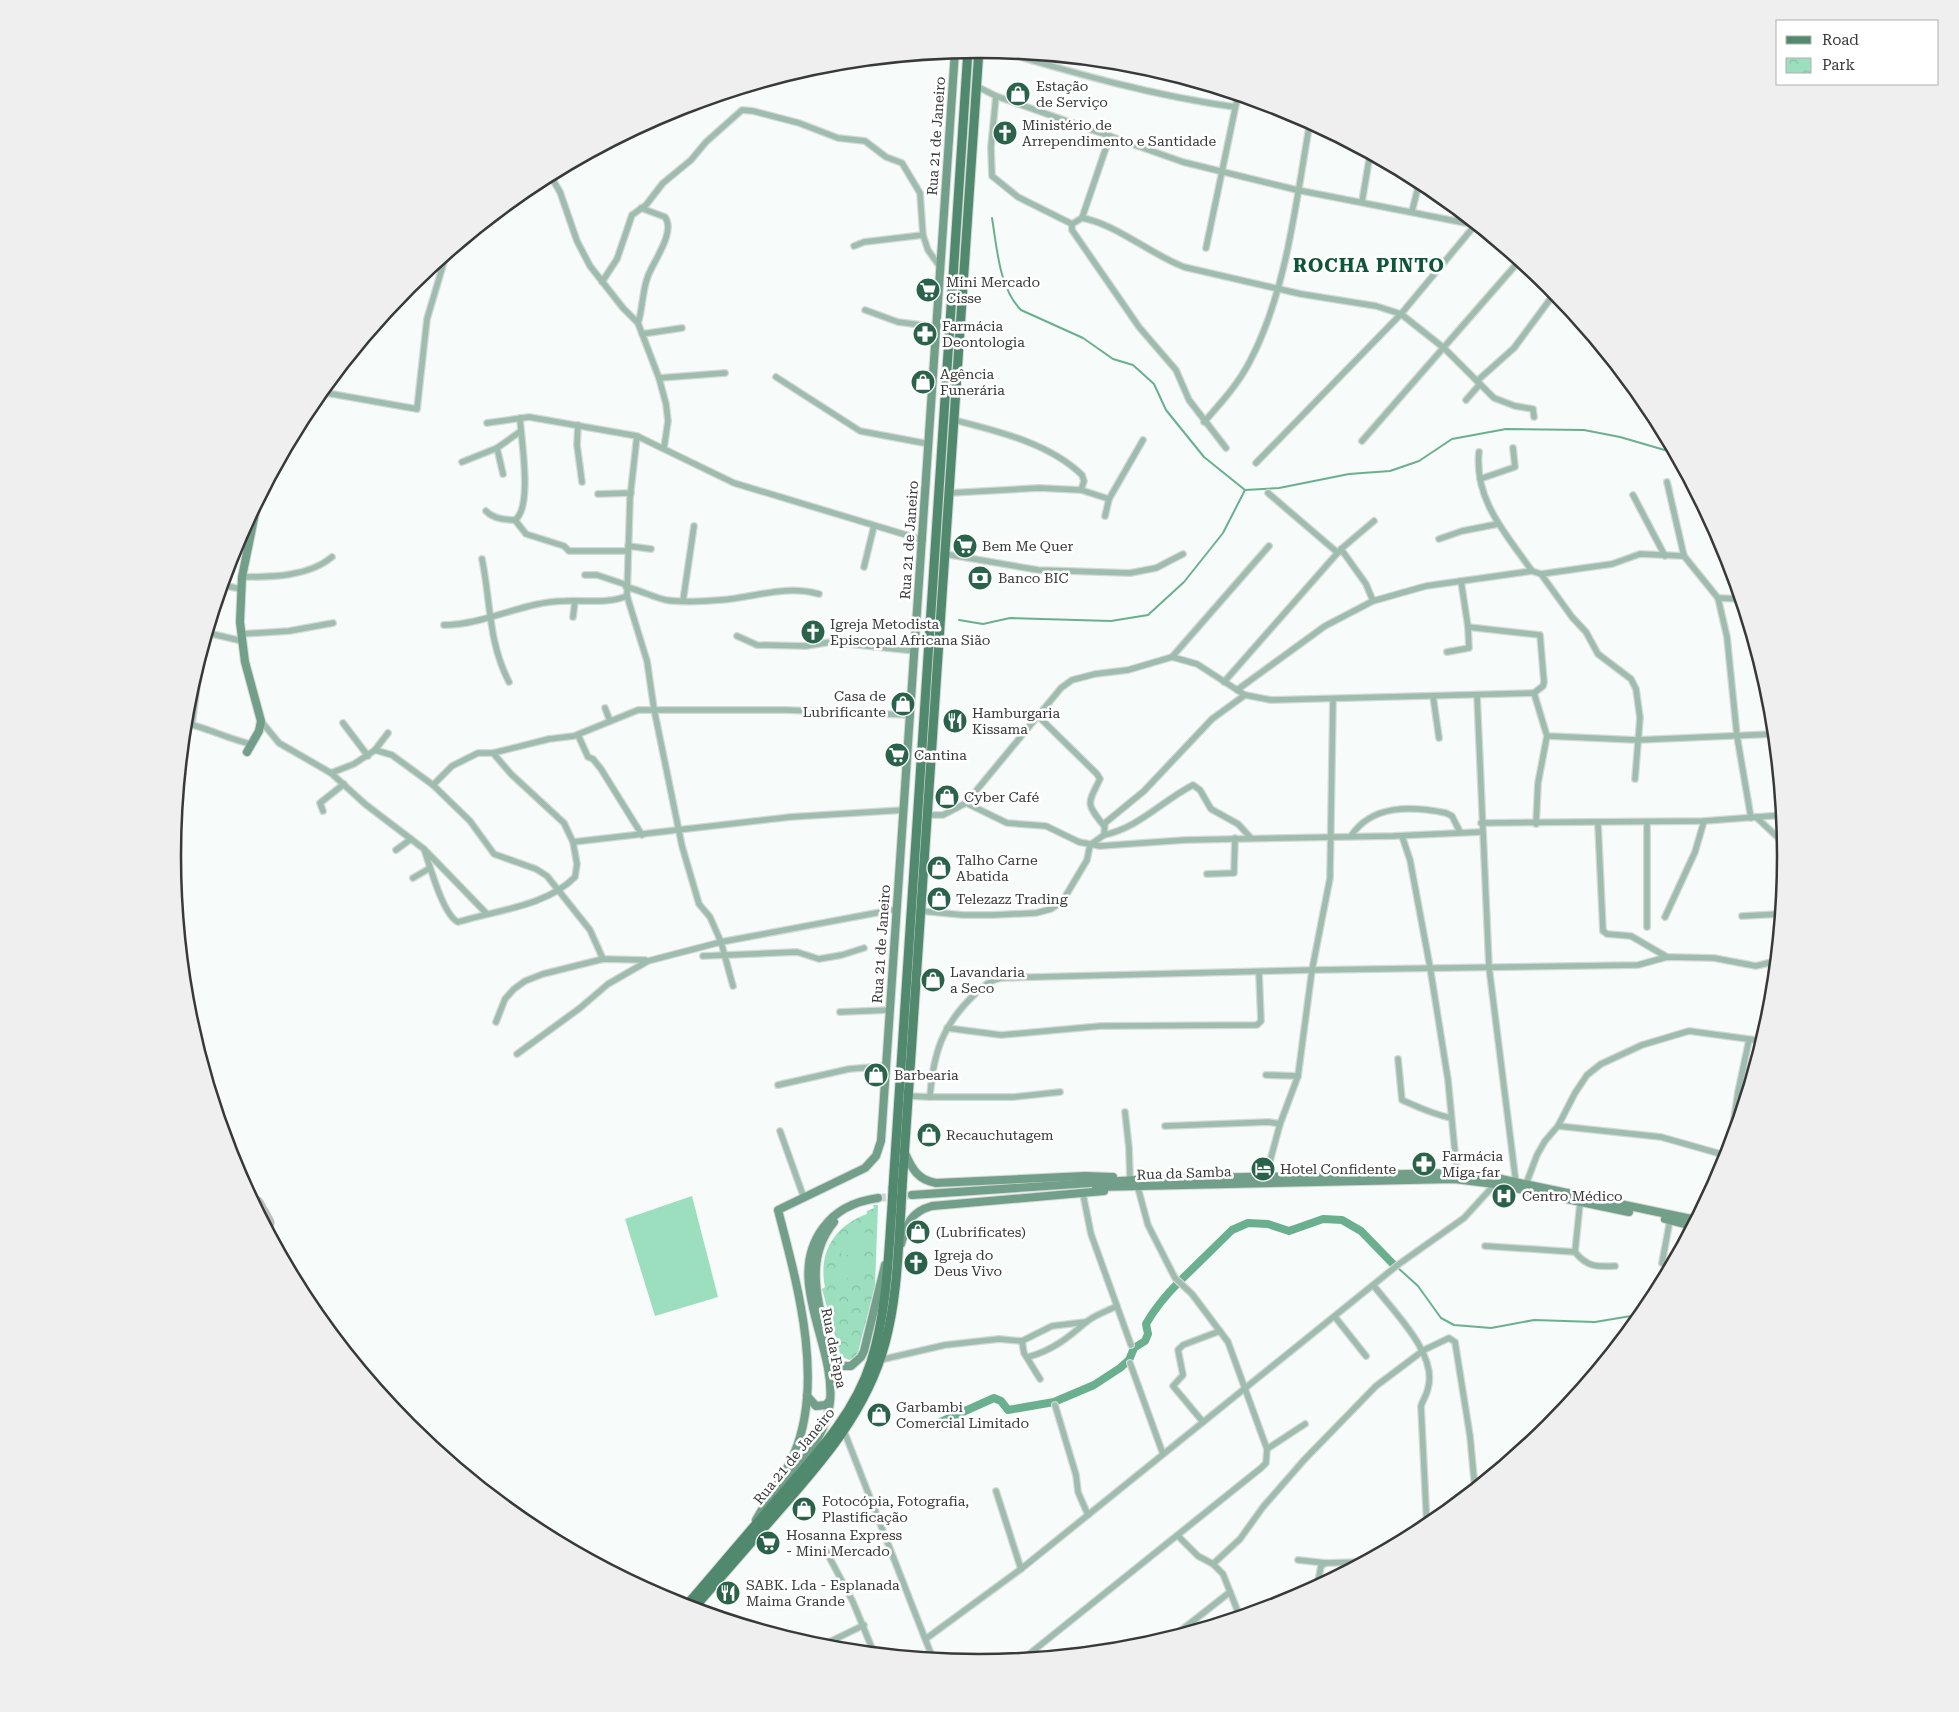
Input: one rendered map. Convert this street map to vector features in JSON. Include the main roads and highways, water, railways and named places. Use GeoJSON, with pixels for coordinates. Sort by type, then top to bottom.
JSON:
{"type":"FeatureCollection","features":[{"type":"Feature","properties":{"kind":"main road","name":"Rua 21 de Janeiro"},"geometry":{"type":"LineString","coordinates":[[807,1396],[806,1341],[790,1256],[778,1210],[854,1174],[876,1156],[881,1141],[955,58]]}},
{"type":"Feature","properties":{"kind":"main road","name":"Rua 21 de Janeiro"},"geometry":{"type":"LineString","coordinates":[[691,1600],[824,1445],[849,1408],[863,1381],[881,1324],[888,1278],[889,1247],[897,1208],[931,613],[967,58]]}},
{"type":"Feature","properties":{"kind":"main road","name":"Rua 21 de Janeiro"},"geometry":{"type":"LineString","coordinates":[[897,1188],[904,1152],[978,58]]}},
{"type":"Feature","properties":{"kind":"main road"},"geometry":{"type":"LineString","coordinates":[[249,748],[261,721],[248,678],[242,637],[242,577],[252,527]]}},
{"type":"Feature","properties":{"kind":"main road"},"geometry":{"type":"LineString","coordinates":[[904,1152],[916,1174],[922,1179],[936,1183],[1085,1176],[1130,1178],[1151,1183]]}},
{"type":"Feature","properties":{"kind":"main road","name":"Rua da Samba"},"geometry":{"type":"LineString","coordinates":[[912,1196],[1266,1176],[1457,1172],[1526,1184],[1691,1219]]}},
{"type":"Feature","properties":{"kind":"main road","name":"Rua da Samba"},"geometry":{"type":"LineString","coordinates":[[1151,1183],[1465,1179],[1687,1225]]}},
{"type":"Feature","properties":{"kind":"main road"},"geometry":{"type":"LineString","coordinates":[[897,1260],[908,1222],[917,1211],[924,1208],[939,1204],[1083,1194],[1138,1188],[1151,1183]]}},
{"type":"Feature","properties":{"kind":"main road","name":"Rua da Fapa"},"geometry":{"type":"LineString","coordinates":[[759,1520],[820,1436],[827,1420],[830,1400],[829,1375],[809,1290],[808,1278],[810,1254],[819,1233],[835,1215],[855,1203],[878,1200],[852,1209],[835,1221],[821,1241],[816,1258],[815,1277],[819,1306],[834,1360],[840,1366],[851,1366],[861,1358],[864,1351],[889,1247]]}},
{"type":"Feature","properties":{"kind":"main road"},"geometry":{"type":"LineString","coordinates":[[698,1603],[824,1458],[844,1431],[866,1393],[880,1360],[894,1306],[897,1260],[897,1208]]}},
{"type":"Feature","properties":{"kind":"main road"},"geometry":{"type":"LineString","coordinates":[[807,1396],[816,1406],[826,1405],[830,1400]]}},
{"type":"Feature","properties":{"kind":"main road"},"geometry":{"type":"LineString","coordinates":[[752,1529],[794,1455],[800,1438],[807,1396]]}},
{"type":"Feature","properties":{"kind":"waterway"},"geometry":{"type":"LineString","coordinates":[[992,218],[1003,279],[1008,291],[1021,310],[1083,338],[1113,359],[1133,365],[1154,384],[1166,410],[1204,457],[1245,490],[1279,488],[1349,474],[1390,471],[1419,461],[1452,439],[1506,429],[1584,430],[1620,437],[1667,451]]}},
{"type":"Feature","properties":{"kind":"waterway"},"geometry":{"type":"LineString","coordinates":[[959,620],[983,624],[1010,618],[1111,621],[1148,615],[1184,582],[1223,533],[1245,490]]}},
{"type":"Feature","properties":{"kind":"waterway"},"geometry":{"type":"LineString","coordinates":[[1181,1280],[1232,1230],[1248,1223],[1268,1224],[1289,1231],[1323,1219],[1342,1220],[1361,1231],[1395,1266]]}},
{"type":"Feature","properties":{"kind":"waterway"},"geometry":{"type":"LineString","coordinates":[[1397,1267],[1418,1286],[1441,1318],[1454,1325],[1491,1328],[1534,1320],[1595,1322],[1632,1316]]}},
{"type":"Feature","properties":{"kind":"waterway"},"geometry":{"type":"LineString","coordinates":[[936,1424],[994,1398],[1001,1401],[1008,1410],[1054,1402],[1094,1385],[1120,1368],[1129,1360],[1134,1348],[1145,1341],[1148,1334],[1146,1324],[1161,1302],[1179,1282]]}},
{"type":"Feature","properties":{"kind":"tunnel"},"geometry":{"type":"LineString","coordinates":[[878,1198],[912,1195]]}},
{"type":"Feature","properties":{"kind":"place","name":"Estação de Serviço"},"geometry":{"type":"Point","coordinates":[1018,94]}},
{"type":"Feature","properties":{"kind":"place","name":"Ministério de Arrependimento e Santidade"},"geometry":{"type":"Point","coordinates":[1005,133]}},
{"type":"Feature","properties":{"kind":"place","name":"Mini Mercado Cisse"},"geometry":{"type":"Point","coordinates":[928,290]}},
{"type":"Feature","properties":{"kind":"place","name":"Farmácia Deontologia"},"geometry":{"type":"Point","coordinates":[925,334]}},
{"type":"Feature","properties":{"kind":"place","name":"Agência Funerária"},"geometry":{"type":"Point","coordinates":[923,382]}},
{"type":"Feature","properties":{"kind":"place","name":"Bem Me Quer"},"geometry":{"type":"Point","coordinates":[965,546]}},
{"type":"Feature","properties":{"kind":"place","name":"Banco BIC"},"geometry":{"type":"Point","coordinates":[980,578]}},
{"type":"Feature","properties":{"kind":"place","name":"Igreja Metodista Episcopal Africana Sião"},"geometry":{"type":"Point","coordinates":[813,632]}},
{"type":"Feature","properties":{"kind":"place","name":"Casa de Lubrificante"},"geometry":{"type":"Point","coordinates":[903,704]}},
{"type":"Feature","properties":{"kind":"place","name":"Hamburgaria Kissama"},"geometry":{"type":"Point","coordinates":[955,721]}},
{"type":"Feature","properties":{"kind":"place","name":"Cantina"},"geometry":{"type":"Point","coordinates":[897,755]}},
{"type":"Feature","properties":{"kind":"place","name":"Cyber Café"},"geometry":{"type":"Point","coordinates":[947,797]}},
{"type":"Feature","properties":{"kind":"place","name":"Talho Carne Abatida"},"geometry":{"type":"Point","coordinates":[939,868]}},
{"type":"Feature","properties":{"kind":"place","name":"Telezazz Trading"},"geometry":{"type":"Point","coordinates":[939,899]}},
{"type":"Feature","properties":{"kind":"place","name":"Lavandaria a Seco"},"geometry":{"type":"Point","coordinates":[933,980]}},
{"type":"Feature","properties":{"kind":"place","name":"Barbearia"},"geometry":{"type":"Point","coordinates":[876,1075]}},
{"type":"Feature","properties":{"kind":"place","name":"Recauchutagem"},"geometry":{"type":"Point","coordinates":[929,1135]}},
{"type":"Feature","properties":{"kind":"place","name":"Farmácia Miga-far"},"geometry":{"type":"Point","coordinates":[1424,1164]}},
{"type":"Feature","properties":{"kind":"place","name":"Hotel Confidente"},"geometry":{"type":"Point","coordinates":[1263,1169]}},
{"type":"Feature","properties":{"kind":"place","name":"Centro Médico"},"geometry":{"type":"Point","coordinates":[1504,1196]}},
{"type":"Feature","properties":{"kind":"place","name":"(Lubrificates)"},"geometry":{"type":"Point","coordinates":[918,1232]}},
{"type":"Feature","properties":{"kind":"place","name":"Igreja do Deus Vivo"},"geometry":{"type":"Point","coordinates":[916,1263]}},
{"type":"Feature","properties":{"kind":"place","name":"Garbambi Comercial Limitado"},"geometry":{"type":"Point","coordinates":[879,1415]}},
{"type":"Feature","properties":{"kind":"place","name":"Fotocópia, Fotografia, Plastificação"},"geometry":{"type":"Point","coordinates":[804,1509]}},
{"type":"Feature","properties":{"kind":"place","name":"Hosanna Express - Mini Mercado"},"geometry":{"type":"Point","coordinates":[768,1543]}},
{"type":"Feature","properties":{"kind":"place","name":"SABK. Lda - Esplanada Maima Grande"},"geometry":{"type":"Point","coordinates":[728,1593]}},
{"type":"Feature","properties":{"kind":"district","name":"ROCHA PINTO"},"geometry":{"type":"Point","coordinates":[1369,265]}}]}
